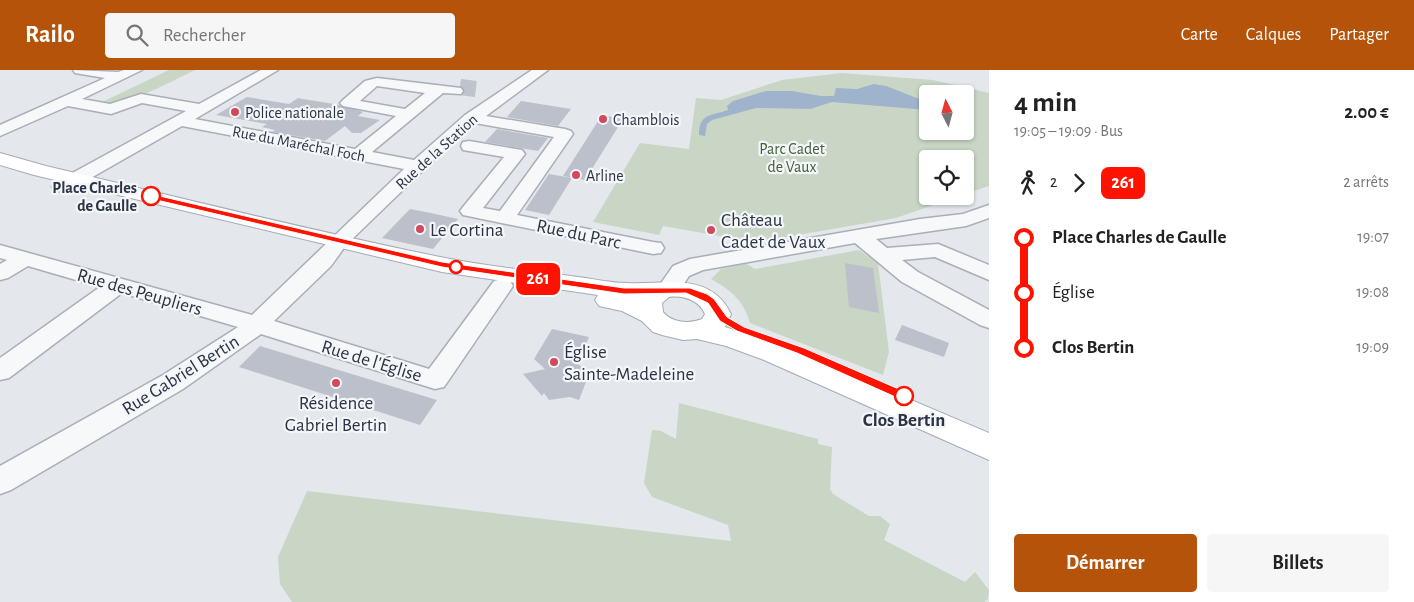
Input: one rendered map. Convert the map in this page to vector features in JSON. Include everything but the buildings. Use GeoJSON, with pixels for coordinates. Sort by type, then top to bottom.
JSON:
{"type":"FeatureCollection","features":[{"type":"Feature","properties":{"kind":"main road"},"geometry":{"type":"LineString","coordinates":[[0,159],[68,183]]}},
{"type":"Feature","properties":{"kind":"main road"},"geometry":{"type":"LineString","coordinates":[[0,172],[68,183],[334,247],[482,271],[624,291],[660,299]]}},
{"type":"Feature","properties":{"kind":"main road"},"geometry":{"type":"LineString","coordinates":[[334,247],[403,270],[502,286],[621,301],[660,299],[687,290],[734,338],[774,353],[989,447]]}},
{"type":"Feature","properties":{"kind":"main road"},"geometry":{"type":"LineString","coordinates":[[660,299],[665,326],[675,330],[708,313]]}},
{"type":"Feature","properties":{"kind":"main road"},"geometry":{"type":"LineString","coordinates":[[708,313],[741,329],[800,350],[886,389],[989,430]]}},
{"type":"Feature","properties":{"kind":"street"},"geometry":{"type":"LineString","coordinates":[[80,70],[120,77]]}},
{"type":"Feature","properties":{"kind":"street"},"geometry":{"type":"LineString","coordinates":[[0,131],[136,70]]}},
{"type":"Feature","properties":{"kind":"street"},"geometry":{"type":"LineString","coordinates":[[68,183],[180,113],[201,109],[271,70]]}},
{"type":"Feature","properties":{"kind":"street","name":"Rue de la Station"},"geometry":{"type":"LineString","coordinates":[[334,247],[417,166],[471,118],[540,70]]}},
{"type":"Feature","properties":{"kind":"street"},"geometry":{"type":"LineString","coordinates":[[408,114],[348,103],[370,84],[377,82],[438,89],[458,89]]}},
{"type":"Feature","properties":{"kind":"street"},"geometry":{"type":"LineString","coordinates":[[360,154],[438,89]]}},
{"type":"Feature","properties":{"kind":"street"},"geometry":{"type":"LineString","coordinates":[[482,92],[502,96]]}},
{"type":"Feature","properties":{"kind":"street"},"geometry":{"type":"LineString","coordinates":[[66,101],[111,109],[136,98],[180,113]]}},
{"type":"Feature","properties":{"kind":"street","name":"Rue du Maréchal Foch"},"geometry":{"type":"LineString","coordinates":[[180,113],[417,166]]}},
{"type":"Feature","properties":{"kind":"street","name":"Rue du Parc"},"geometry":{"type":"LineString","coordinates":[[471,118],[565,134],[505,218]]}},
{"type":"Feature","properties":{"kind":"street"},"geometry":{"type":"LineString","coordinates":[[469,146],[547,159]]}},
{"type":"Feature","properties":{"kind":"street","name":"Rue du Parc"},"geometry":{"type":"LineString","coordinates":[[516,154],[470,210],[653,248]]}},
{"type":"Feature","properties":{"kind":"street"},"geometry":{"type":"LineString","coordinates":[[920,225],[960,210],[989,202]]}},
{"type":"Feature","properties":{"kind":"street"},"geometry":{"type":"LineString","coordinates":[[660,299],[681,271],[688,267],[920,225],[966,220],[989,211]]}},
{"type":"Feature","properties":{"kind":"street"},"geometry":{"type":"LineString","coordinates":[[859,236],[880,255],[910,277],[989,320]]}},
{"type":"Feature","properties":{"kind":"street","name":"Rue Gabriel Bertin"},"geometry":{"type":"LineString","coordinates":[[0,481],[173,382],[249,331],[334,247]]}},
{"type":"Feature","properties":{"kind":"street"},"geometry":{"type":"LineString","coordinates":[[880,255],[938,250],[989,273]]}},
{"type":"Feature","properties":{"kind":"street","name":"Rue des Peupliers"},"geometry":{"type":"LineString","coordinates":[[0,251],[256,324]]}},
{"type":"Feature","properties":{"kind":"street"},"geometry":{"type":"LineString","coordinates":[[0,273],[25,258]]}},
{"type":"Feature","properties":{"kind":"street"},"geometry":{"type":"LineString","coordinates":[[708,313],[698,285],[698,274],[701,269],[718,261]]}},
{"type":"Feature","properties":{"kind":"street"},"geometry":{"type":"LineString","coordinates":[[0,371],[118,284]]}},
{"type":"Feature","properties":{"kind":"street","name":"Rue de l'Église"},"geometry":{"type":"LineString","coordinates":[[256,324],[435,380],[502,286]]}},
{"type":"Feature","properties":{"kind":"green space"},"geometry":{"type":"Polygon","coordinates":[[[169,70],[195,70],[134,98],[109,104],[98,104],[169,70]]]}},
{"type":"Feature","properties":{"kind":"green space","name":"Parc Cadet de Vaux"},"geometry":{"type":"Polygon","coordinates":[[[842,73],[933,80],[955,85],[919,85],[919,140],[974,140],[974,90],[989,93],[989,186],[974,191],[974,150],[919,150],[919,205],[933,205],[896,218],[763,241],[742,240],[663,226],[659,235],[593,222],[640,143],[689,149],[696,98],[721,100],[782,80],[842,73]]]}},
{"type":"Feature","properties":{"kind":"green space"},"geometry":{"type":"Polygon","coordinates":[[[859,250],[878,263],[889,352],[883,375],[750,323],[744,308],[736,297],[725,287],[711,279],[721,269],[745,263],[755,269],[859,250]]]}},
{"type":"Feature","properties":{"kind":"green space"},"geometry":{"type":"Polygon","coordinates":[[[679,403],[818,439],[818,444],[832,447],[830,489],[833,494],[869,516],[880,516],[890,524],[884,540],[965,582],[975,572],[989,590],[988,599],[984,602],[292,602],[280,584],[278,557],[307,491],[731,541],[728,525],[652,497],[644,483],[652,430],[661,431],[676,439],[679,403]]]}},
{"type":"Feature","properties":{"kind":"water"},"geometry":{"type":"Polygon","coordinates":[[[874,84],[886,86],[919,99],[919,109],[832,102],[810,109],[756,108],[712,120],[707,124],[705,136],[699,135],[701,123],[707,116],[728,110],[727,106],[733,101],[766,91],[792,91],[821,96],[834,96],[836,88],[857,89],[874,84]]]}},
{"type":"Feature","properties":{"kind":"tunnel"},"geometry":{"type":"LineString","coordinates":[[460,87],[476,89]]}},
{"type":"Feature","properties":{"kind":"bus line","name":"261"},"geometry":{"type":"LineString","coordinates":[[151,196],[442,264],[624,291],[660,292],[678,289],[696,292],[711,301],[716,307],[718,314],[730,324],[800,350],[904,396]]}},
{"type":"Feature","properties":{"kind":"place","name":"Police nationale"},"geometry":{"type":"Point","coordinates":[235,112]}},
{"type":"Feature","properties":{"kind":"place","name":"Chamblois"},"geometry":{"type":"Point","coordinates":[603,119]}},
{"type":"Feature","properties":{"kind":"place","name":"Arline"},"geometry":{"type":"Point","coordinates":[576,175]}},
{"type":"Feature","properties":{"kind":"place","name":"Place Charles de Gaulle"},"geometry":{"type":"Point","coordinates":[151,196]}},
{"type":"Feature","properties":{"kind":"place","name":"Le Cortina"},"geometry":{"type":"Point","coordinates":[420,229]}},
{"type":"Feature","properties":{"kind":"place","name":"Château Cadet de Vaux"},"geometry":{"type":"Point","coordinates":[711,230]}},
{"type":"Feature","properties":{"kind":"place","name":"Église Sainte-Madeleine"},"geometry":{"type":"Point","coordinates":[554,362]}},
{"type":"Feature","properties":{"kind":"place","name":"Résidence Gabriel Bertin"},"geometry":{"type":"Point","coordinates":[336,383]}},
{"type":"Feature","properties":{"kind":"place","name":"Clos Bertin"},"geometry":{"type":"Point","coordinates":[904,396]}}]}
